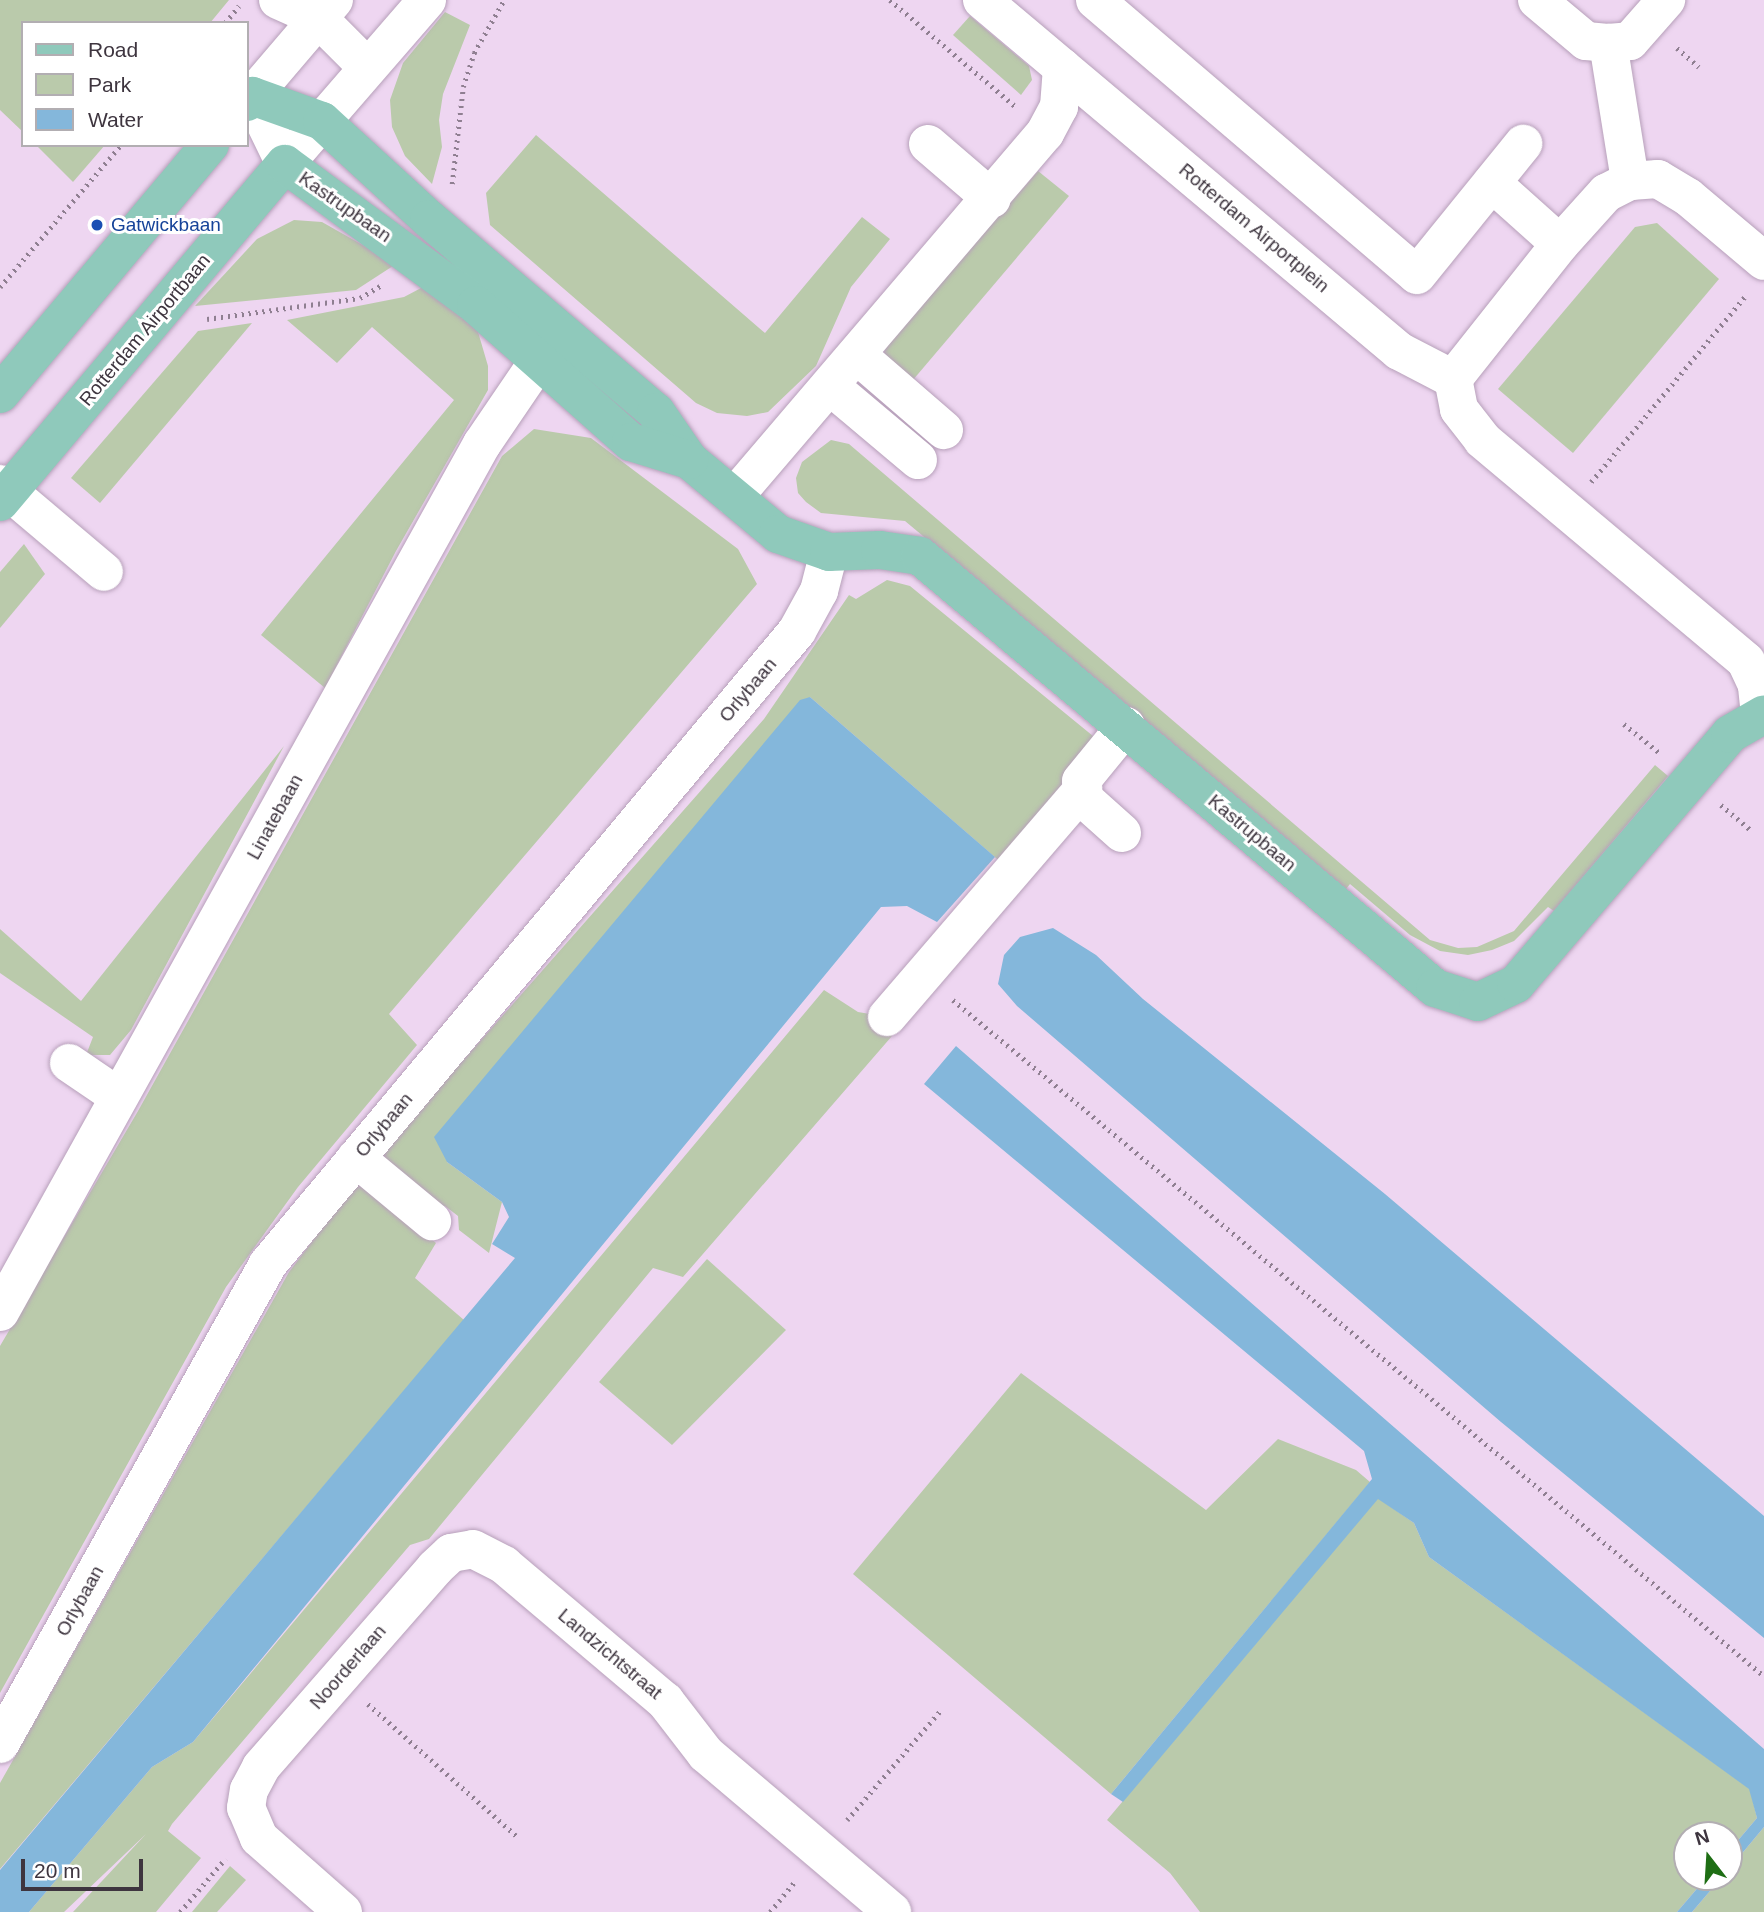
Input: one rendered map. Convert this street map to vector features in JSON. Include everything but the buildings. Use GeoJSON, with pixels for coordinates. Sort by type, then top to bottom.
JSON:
{"type":"FeatureCollection","features":[{"type":"Feature","properties":{"kind":"main road","name":"Kastrupbaan"},"geometry":{"type":"LineString","coordinates":[[249,99],[322,121],[429,219],[656,412],[689,460],[778,534],[830,552],[880,551],[920,556],[1126,726],[1435,988],[1478,1002],[1516,984],[1730,734],[1762,715]]}},
{"type":"Feature","properties":{"kind":"main road"},"geometry":{"type":"LineString","coordinates":[[0,394],[208,147]]}},
{"type":"Feature","properties":{"kind":"main road","name":"Kastrupbaan"},"geometry":{"type":"LineString","coordinates":[[285,164],[418,259],[539,360],[631,442],[689,460]]}},
{"type":"Feature","properties":{"kind":"main road","name":"Rotterdam Airportbaan"},"geometry":{"type":"LineString","coordinates":[[3,492],[285,164]]}},
{"type":"Feature","properties":{"kind":"street"},"geometry":{"type":"LineString","coordinates":[[278,0],[326,9],[366,66]]}},
{"type":"Feature","properties":{"kind":"street","name":"Rotterdam Airportplein"},"geometry":{"type":"LineString","coordinates":[[982,0],[1399,351],[1453,379]]}},
{"type":"Feature","properties":{"kind":"street"},"geometry":{"type":"LineString","coordinates":[[1095,0],[1417,275],[1523,144]]}},
{"type":"Feature","properties":{"kind":"street"},"geometry":{"type":"LineString","coordinates":[[1537,0],[1586,41],[1608,43],[1630,41],[1666,0]]}},
{"type":"Feature","properties":{"kind":"street","name":"Rotterdam Airportbaan"},"geometry":{"type":"LineString","coordinates":[[285,164],[366,66],[426,1]]}},
{"type":"Feature","properties":{"kind":"street"},"geometry":{"type":"LineString","coordinates":[[249,99],[326,9]]}},
{"type":"Feature","properties":{"kind":"street"},"geometry":{"type":"LineString","coordinates":[[1608,43],[1630,181]]}},
{"type":"Feature","properties":{"kind":"street"},"geometry":{"type":"LineString","coordinates":[[734,497],[992,199],[1045,133],[1059,107],[1062,67]]}},
{"type":"Feature","properties":{"kind":"street","name":"Kastrupbaan"},"geometry":{"type":"LineString","coordinates":[[249,99],[285,164]]}},
{"type":"Feature","properties":{"kind":"street"},"geometry":{"type":"LineString","coordinates":[[928,144],[992,199]]}},
{"type":"Feature","properties":{"kind":"street"},"geometry":{"type":"LineString","coordinates":[[1760,273],[1688,197],[1658,179],[1630,181],[1606,193],[1560,244],[1474,347],[1453,379],[1459,409],[1483,440],[1746,661],[1757,685],[1762,715]]}},
{"type":"Feature","properties":{"kind":"street"},"geometry":{"type":"LineString","coordinates":[[1492,184],[1560,244]]}},
{"type":"Feature","properties":{"kind":"street","name":"Linatebaan"},"geometry":{"type":"LineString","coordinates":[[2,1304],[482,444],[560,328]]}},
{"type":"Feature","properties":{"kind":"street"},"geometry":{"type":"LineString","coordinates":[[836,379],[924,453],[836,379]]}},
{"type":"Feature","properties":{"kind":"street"},"geometry":{"type":"LineString","coordinates":[[3,492],[104,572]]}},
{"type":"Feature","properties":{"kind":"street","name":"Orlybaan"},"geometry":{"type":"LineString","coordinates":[[0,1744],[268,1264],[797,631],[819,591],[830,552]]}},
{"type":"Feature","properties":{"kind":"street"},"geometry":{"type":"LineString","coordinates":[[1122,833],[1084,799],[1081,781],[1126,726]]}},
{"type":"Feature","properties":{"kind":"street"},"geometry":{"type":"LineString","coordinates":[[887,1017],[1083,789]]}},
{"type":"Feature","properties":{"kind":"street"},"geometry":{"type":"LineString","coordinates":[[69,1063],[119,1097]]}},
{"type":"Feature","properties":{"kind":"street"},"geometry":{"type":"LineString","coordinates":[[356,1158],[432,1221]]}},
{"type":"Feature","properties":{"kind":"street","name":"Noorderlaan"},"geometry":{"type":"LineString","coordinates":[[249,1816],[261,1767],[435,1568],[451,1553],[473,1549]]}},
{"type":"Feature","properties":{"kind":"street","name":"Landzichtstraat"},"geometry":{"type":"LineString","coordinates":[[473,1549],[504,1565],[665,1701],[706,1754],[892,1912]]}},
{"type":"Feature","properties":{"kind":"street"},"geometry":{"type":"LineString","coordinates":[[249,1816],[259,1838],[343,1912]]}},
{"type":"Feature","properties":{"kind":"path"},"geometry":{"type":"LineString","coordinates":[[227,21],[244,0]]}},
{"type":"Feature","properties":{"kind":"path"},"geometry":{"type":"LineString","coordinates":[[429,219],[455,180],[463,88],[474,52],[505,0]]}},
{"type":"Feature","properties":{"kind":"path"},"geometry":{"type":"LineString","coordinates":[[890,0],[1045,133]]}},
{"type":"Feature","properties":{"kind":"path"},"geometry":{"type":"LineString","coordinates":[[0,287],[119,147]]}},
{"type":"Feature","properties":{"kind":"path"},"geometry":{"type":"LineString","coordinates":[[147,327],[360,298],[418,259]]}},
{"type":"Feature","properties":{"kind":"path"},"geometry":{"type":"LineString","coordinates":[[1568,509],[1760,273]]}},
{"type":"Feature","properties":{"kind":"path"},"geometry":{"type":"LineString","coordinates":[[922,975],[1764,1676]]}},
{"type":"Feature","properties":{"kind":"path"},"geometry":{"type":"LineString","coordinates":[[338,1678],[519,1838]]}},
{"type":"Feature","properties":{"kind":"path"},"geometry":{"type":"LineString","coordinates":[[770,1912],[941,1710]]}},
{"type":"Feature","properties":{"kind":"path"},"geometry":{"type":"LineString","coordinates":[[180,1912],[249,1816]]}},
{"type":"Feature","properties":{"kind":"green space"},"geometry":{"type":"Polygon","coordinates":[[[0,0],[229,0],[212,21],[21,21],[21,130],[0,110],[0,0]]]}},
{"type":"Feature","properties":{"kind":"green space"},"geometry":{"type":"Polygon","coordinates":[[[445,12],[470,25],[443,94],[439,120],[442,147],[432,184],[405,156],[392,127],[390,100],[403,63],[445,12]]]}},
{"type":"Feature","properties":{"kind":"green space"},"geometry":{"type":"Polygon","coordinates":[[[970,16],[1029,66],[1032,80],[1021,95],[953,35],[970,16]]]}},
{"type":"Feature","properties":{"kind":"green space"},"geometry":{"type":"Polygon","coordinates":[[[536,135],[765,333],[862,217],[890,239],[851,287],[816,366],[768,412],[747,416],[717,413],[696,403],[490,225],[486,193],[536,135]]]}},
{"type":"Feature","properties":{"kind":"green space"},"geometry":{"type":"Polygon","coordinates":[[[38,147],[103,147],[73,182],[38,147]]]}},
{"type":"Feature","properties":{"kind":"green space"},"geometry":{"type":"Polygon","coordinates":[[[1038,171],[1069,196],[907,387],[886,365],[884,352],[892,338],[1038,171]]]}},
{"type":"Feature","properties":{"kind":"green space"},"geometry":{"type":"Polygon","coordinates":[[[294,220],[322,222],[396,264],[356,290],[195,306],[257,239],[294,220]]]}},
{"type":"Feature","properties":{"kind":"green space"},"geometry":{"type":"Polygon","coordinates":[[[1657,223],[1719,279],[1573,453],[1498,389],[1635,227],[1657,223]]]}},
{"type":"Feature","properties":{"kind":"green space"},"geometry":{"type":"Polygon","coordinates":[[[423,287],[476,325],[488,366],[488,390],[396,551],[325,688],[261,635],[454,400],[372,327],[337,363],[287,320],[404,297],[423,287]]]}},
{"type":"Feature","properties":{"kind":"green space"},"geometry":{"type":"Polygon","coordinates":[[[252,323],[100,503],[71,478],[198,331],[252,323]]]}},
{"type":"Feature","properties":{"kind":"green space"},"geometry":{"type":"Polygon","coordinates":[[[534,429],[591,438],[738,549],[757,584],[389,1014],[417,1045],[298,1187],[226,1287],[0,1693],[0,1346],[138,1111],[502,456],[534,429]]]}},
{"type":"Feature","properties":{"kind":"green space"},"geometry":{"type":"Polygon","coordinates":[[[831,440],[849,444],[1430,940],[1458,948],[1477,947],[1514,931],[1655,765],[1668,776],[1554,911],[1548,907],[1514,941],[1492,950],[1468,955],[1440,951],[1410,935],[1350,884],[1346,889],[905,521],[821,513],[806,502],[798,493],[796,478],[802,462],[831,440]]]}},
{"type":"Feature","properties":{"kind":"green space"},"geometry":{"type":"Polygon","coordinates":[[[24,544],[45,574],[0,628],[0,572],[24,544]]]}},
{"type":"Feature","properties":{"kind":"green space"},"geometry":{"type":"Polygon","coordinates":[[[887,580],[910,586],[1104,745],[1004,865],[810,697],[447,1162],[502,1202],[489,1253],[459,1230],[458,1216],[445,1206],[437,1211],[377,1158],[764,719],[849,595],[856,599],[887,580]]]}},
{"type":"Feature","properties":{"kind":"green space"},"geometry":{"type":"Polygon","coordinates":[[[284,746],[131,1030],[110,1055],[86,1055],[93,1037],[0,973],[0,929],[81,1001],[284,746]]]}},
{"type":"Feature","properties":{"kind":"green space"},"geometry":{"type":"Polygon","coordinates":[[[824,990],[858,1012],[870,1014],[892,1036],[683,1277],[653,1268],[429,1539],[410,1545],[172,1824],[168,1831],[201,1858],[156,1912],[73,1912],[146,1834],[64,1912],[29,1912],[152,1767],[193,1742],[824,990]]]}},
{"type":"Feature","properties":{"kind":"green space"},"geometry":{"type":"Polygon","coordinates":[[[360,1178],[436,1243],[415,1278],[464,1320],[0,1869],[0,1783],[289,1272],[360,1178]]]}},
{"type":"Feature","properties":{"kind":"green space"},"geometry":{"type":"Polygon","coordinates":[[[707,1259],[786,1330],[672,1445],[599,1382],[707,1259]]]}},
{"type":"Feature","properties":{"kind":"green space"},"geometry":{"type":"Polygon","coordinates":[[[1021,1373],[1206,1510],[1278,1439],[1356,1470],[1370,1482],[1111,1794],[853,1574],[1021,1373]]]}},
{"type":"Feature","properties":{"kind":"green space"},"geometry":{"type":"Polygon","coordinates":[[[1378,1498],[1414,1523],[1429,1557],[1750,1789],[1757,1818],[1743,1834],[1743,1821],[1673,1821],[1673,1891],[1695,1891],[1677,1912],[1200,1912],[1170,1873],[1107,1820],[1378,1498]]]}},
{"type":"Feature","properties":{"kind":"green space"},"geometry":{"type":"Polygon","coordinates":[[[1764,1827],[1764,1912],[1692,1912],[1710,1891],[1743,1891],[1743,1852],[1764,1827]]]}},
{"type":"Feature","properties":{"kind":"green space"},"geometry":{"type":"Polygon","coordinates":[[[230,1866],[246,1880],[217,1912],[192,1912],[230,1866]]]}},
{"type":"Feature","properties":{"kind":"water"},"geometry":{"type":"Polygon","coordinates":[[[810,697],[995,857],[937,922],[907,906],[881,907],[193,1742],[152,1767],[29,1912],[0,1912],[0,1870],[515,1258],[492,1244],[509,1217],[502,1202],[447,1162],[434,1137],[800,700],[810,697]]]}},
{"type":"Feature","properties":{"kind":"water"},"geometry":{"type":"Polygon","coordinates":[[[1053,928],[1096,955],[1143,999],[1385,1194],[1764,1516],[1764,1638],[1501,1422],[1017,1006],[998,984],[1004,955],[1020,937],[1053,928]]]}},
{"type":"Feature","properties":{"kind":"water"},"geometry":{"type":"Polygon","coordinates":[[[956,1046],[1764,1749],[1764,1827],[1743,1852],[1743,1834],[1757,1818],[1749,1789],[1429,1557],[1414,1523],[1378,1499],[1123,1802],[1111,1794],[1372,1479],[1364,1451],[924,1084],[956,1046]]]}},
{"type":"Feature","properties":{"kind":"water"},"geometry":{"type":"Polygon","coordinates":[[[1695,1891],[1710,1891],[1692,1912],[1677,1912],[1695,1891]]]}},
{"type":"Feature","properties":{"kind":"place","name":"Gatwickbaan"},"geometry":{"type":"Point","coordinates":[97,225]}}]}
